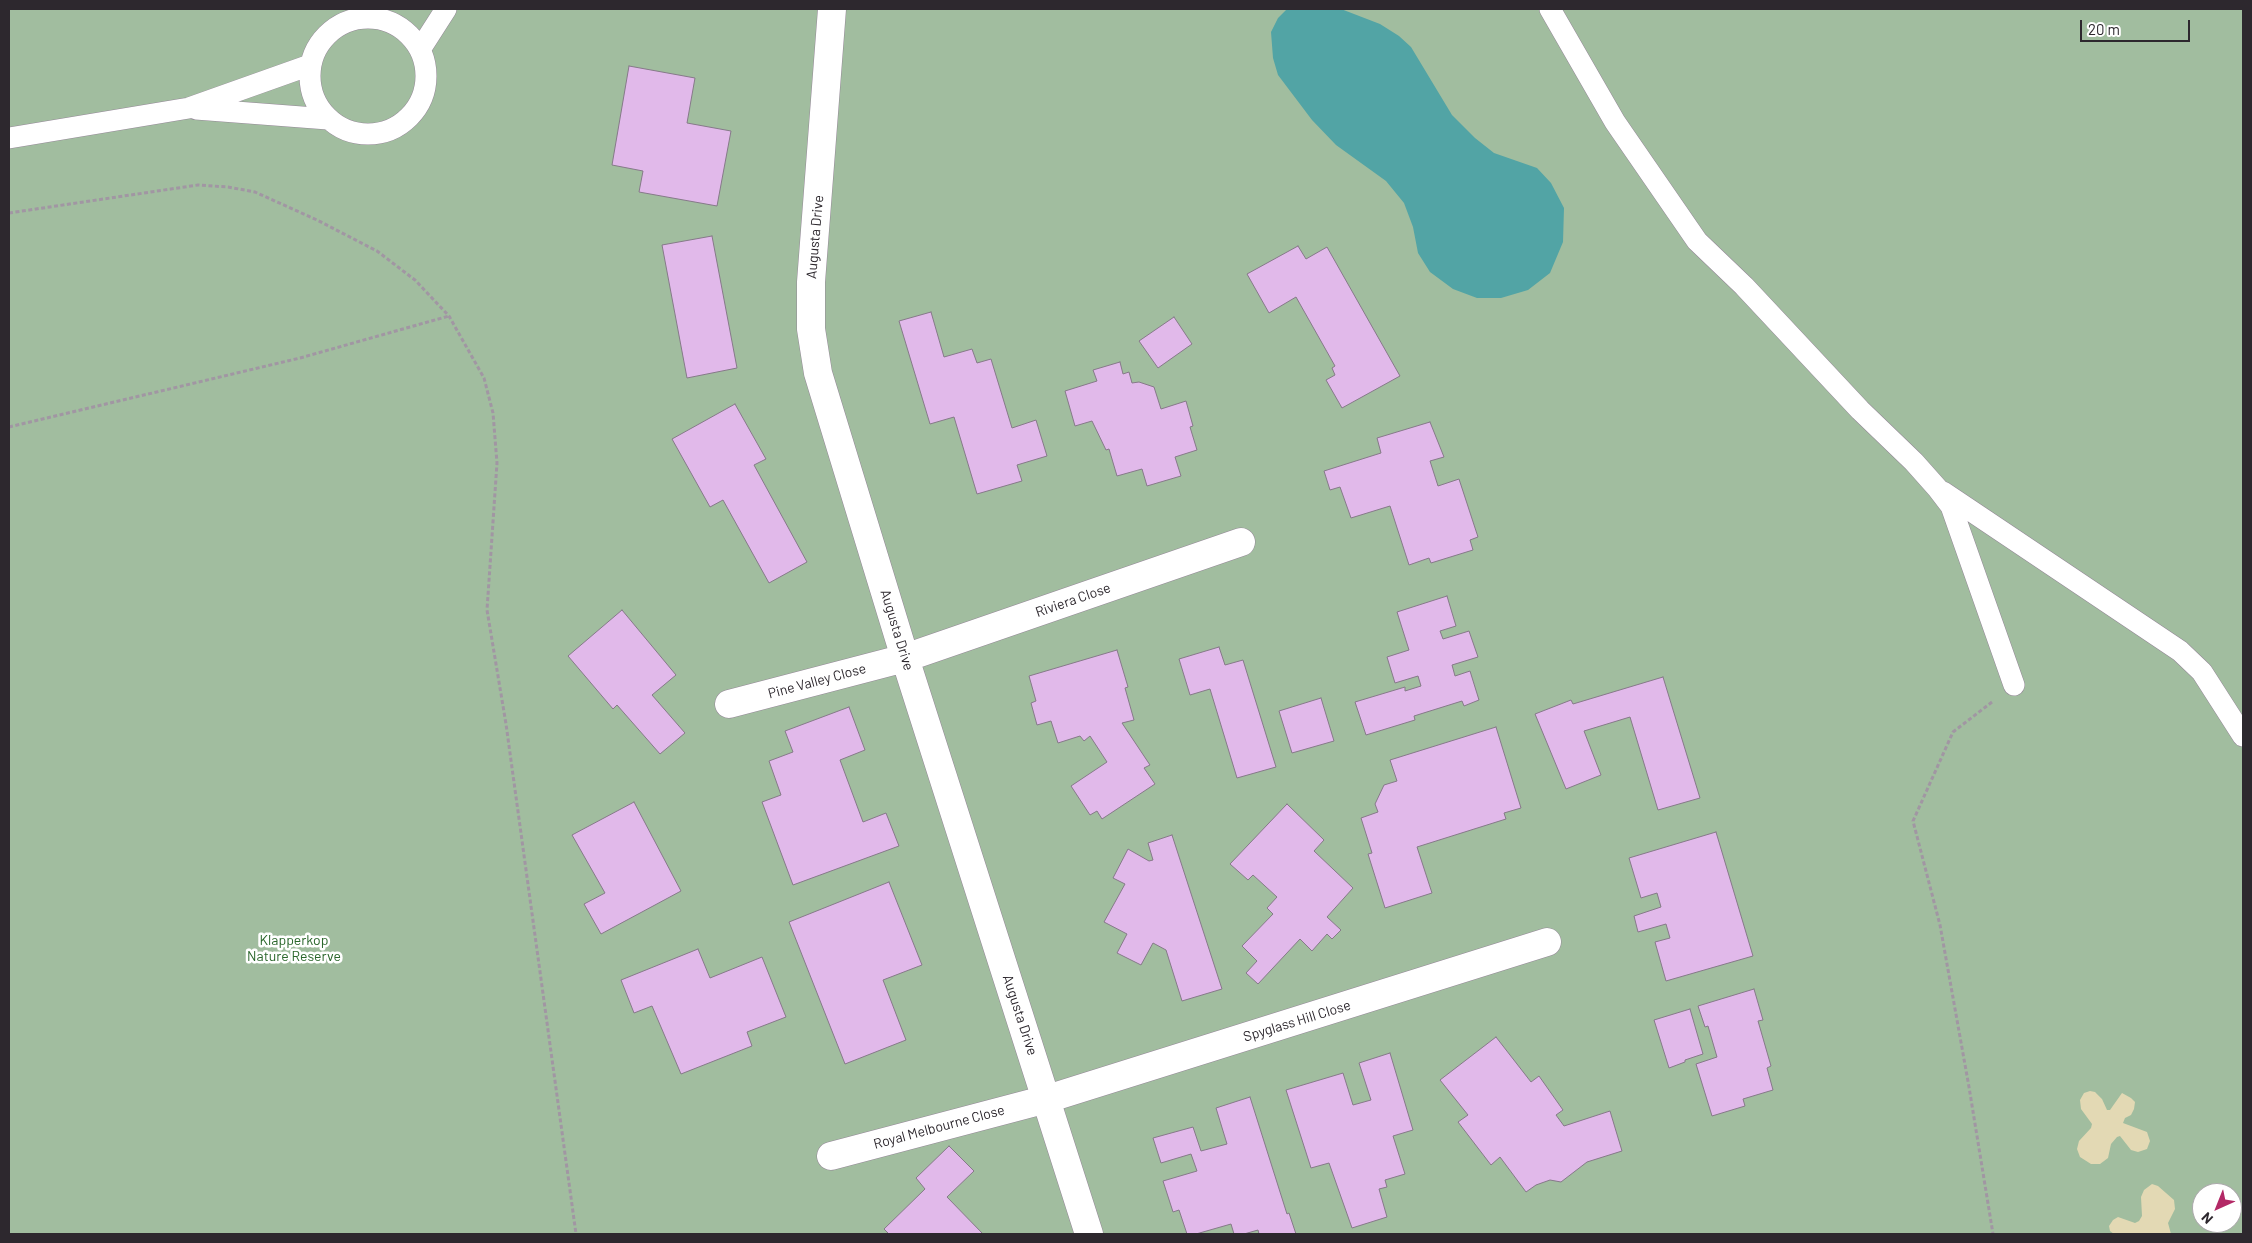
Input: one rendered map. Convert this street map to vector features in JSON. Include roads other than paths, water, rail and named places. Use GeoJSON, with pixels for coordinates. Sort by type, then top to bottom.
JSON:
{"type":"FeatureCollection","features":[{"type":"Feature","properties":{"kind":"street","name":"Augusta Drive"},"geometry":{"type":"LineString","coordinates":[[832,9],[811,282],[811,329],[818,373],[905,658],[1089,1234]]}},
{"type":"Feature","properties":{"kind":"street","name":"Riviera Close"},"geometry":{"type":"LineString","coordinates":[[905,658],[1241,542]]}},
{"type":"Feature","properties":{"kind":"street","name":"Pine Valley Close"},"geometry":{"type":"LineString","coordinates":[[728,704],[905,658]]}},
{"type":"Feature","properties":{"kind":"street","name":"Spyglass Hill Close"},"geometry":{"type":"LineString","coordinates":[[1047,1099],[1547,942]]}},
{"type":"Feature","properties":{"kind":"street","name":"Royal Melbourne Close"},"geometry":{"type":"LineString","coordinates":[[831,1156],[1047,1099]]}},
{"type":"Feature","properties":{"kind":"lane"},"geometry":{"type":"LineString","coordinates":[[420,48],[446,9]]}},
{"type":"Feature","properties":{"kind":"lane"},"geometry":{"type":"LineString","coordinates":[[1550,9],[1615,122],[1697,240],[1938,489],[1950,506],[2014,685]]}},
{"type":"Feature","properties":{"kind":"lane"},"geometry":{"type":"LineString","coordinates":[[393,15],[420,48],[426,70],[424,90],[416,108],[402,123],[384,132],[364,134],[345,129],[328,119],[316,104],[310,85],[310,65],[318,47],[330,31],[348,21],[393,15]]}},
{"type":"Feature","properties":{"kind":"lane"},"geometry":{"type":"LineString","coordinates":[[9,138],[189,108],[310,65]]}},
{"type":"Feature","properties":{"kind":"lane"},"geometry":{"type":"LineString","coordinates":[[189,108],[328,119]]}},
{"type":"Feature","properties":{"kind":"lane"},"geometry":{"type":"LineString","coordinates":[[1938,489],[2180,651],[2202,672],[2243,736]]}},
{"type":"Feature","properties":{"kind":"park label","name":"Klapperkop Nature Reserve"},"geometry":{"type":"Point","coordinates":[294,948]}}]}
